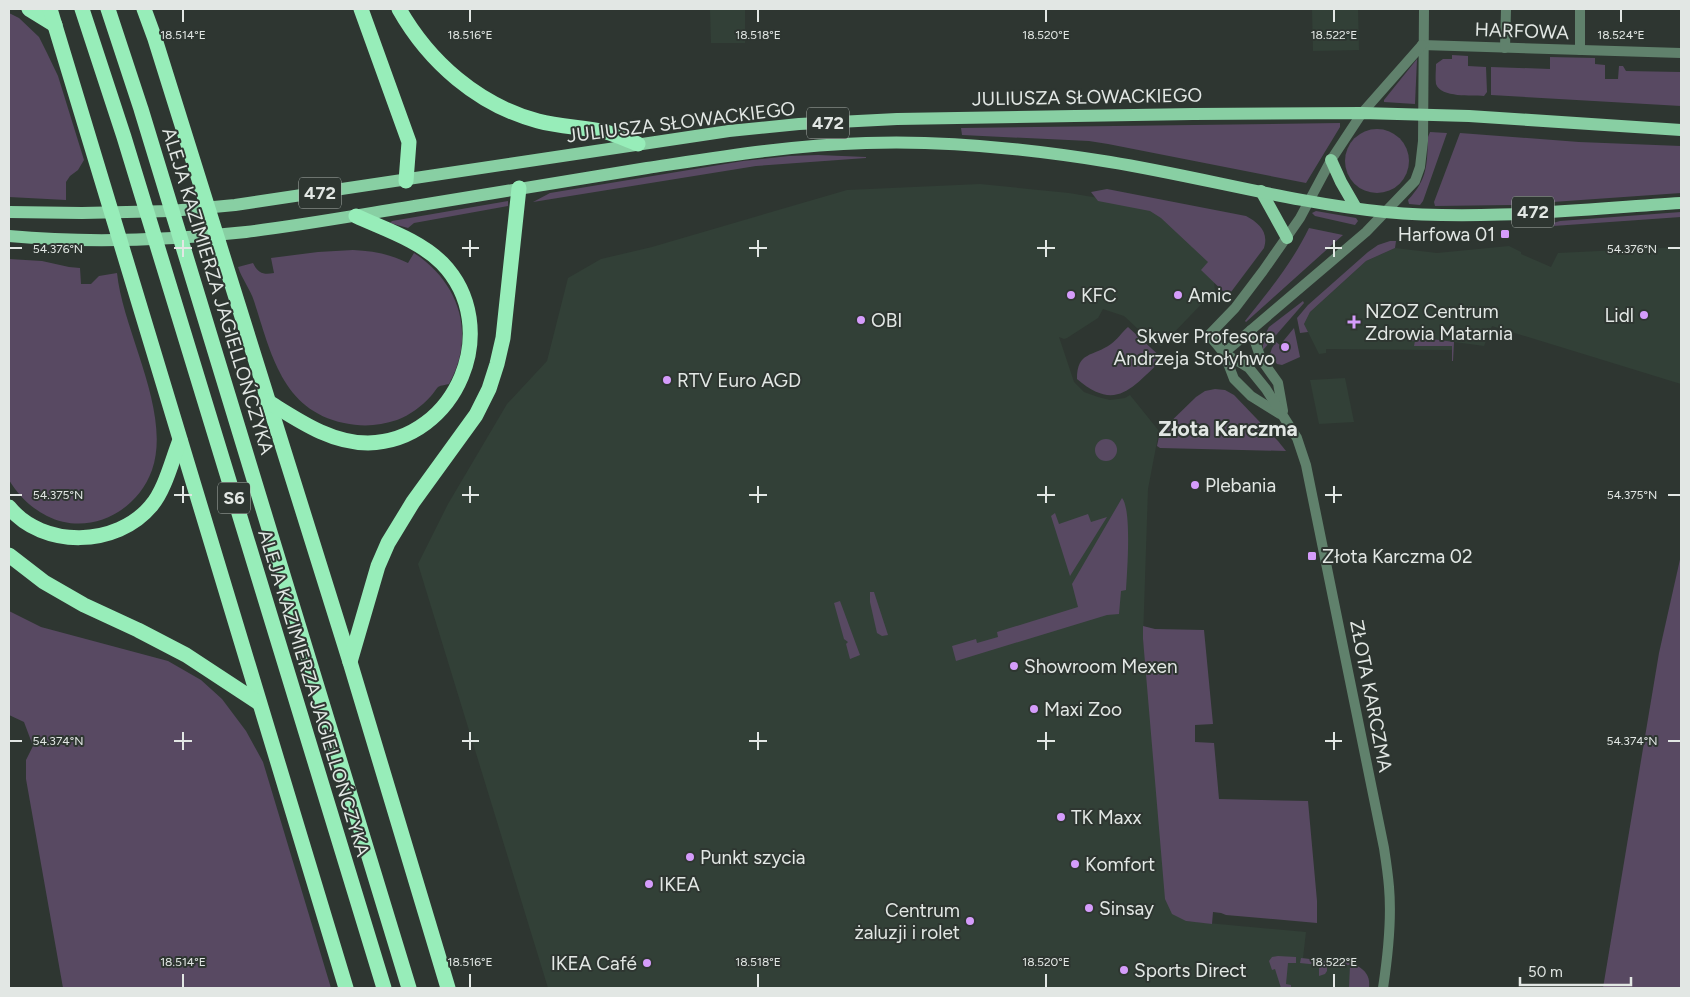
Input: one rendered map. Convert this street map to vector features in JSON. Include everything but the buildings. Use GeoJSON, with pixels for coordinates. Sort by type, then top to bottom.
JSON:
{"type":"FeatureCollection","features":[{"type":"Feature","properties":{"kind":"highway"},"geometry":{"type":"LineString","coordinates":[[29,9],[55,25]]}},
{"type":"Feature","properties":{"kind":"highway"},"geometry":{"type":"LineString","coordinates":[[50,9],[346,988]]}},
{"type":"Feature","properties":{"kind":"highway","name":"ALEJA KAZIMIERZA JAGIELLOŃCZYKA"},"geometry":{"type":"LineString","coordinates":[[82,9],[124,137],[384,988]]}},
{"type":"Feature","properties":{"kind":"highway","name":"ALEJA KAZIMIERZA JAGIELLOŃCZYKA"},"geometry":{"type":"LineString","coordinates":[[108,9],[141,109],[409,988]]}},
{"type":"Feature","properties":{"kind":"highway"},"geometry":{"type":"LineString","coordinates":[[144,9],[350,662],[448,988]]}},
{"type":"Feature","properties":{"kind":"highway"},"geometry":{"type":"LineString","coordinates":[[361,9],[410,142],[406,181]]}},
{"type":"Feature","properties":{"kind":"highway"},"geometry":{"type":"LineString","coordinates":[[399,9],[429,53],[452,75],[478,94],[509,110],[538,121],[607,133],[638,144]]}},
{"type":"Feature","properties":{"kind":"highway"},"geometry":{"type":"LineString","coordinates":[[350,662],[373,583],[388,544],[413,502],[476,415],[489,389],[503,338],[519,188]]}},
{"type":"Feature","properties":{"kind":"highway"},"geometry":{"type":"LineString","coordinates":[[267,401],[324,434],[350,441],[367,443],[389,440],[422,426],[442,409],[459,384],[467,365],[470,333],[464,298],[453,278],[442,263],[426,249],[356,216]]}},
{"type":"Feature","properties":{"kind":"highway"},"geometry":{"type":"LineString","coordinates":[[9,506],[14,513],[32,525],[52,534],[96,537],[118,531],[137,520],[152,506],[180,440]]}},
{"type":"Feature","properties":{"kind":"highway"},"geometry":{"type":"LineString","coordinates":[[9,555],[44,582],[84,605],[186,655],[259,703]]}},
{"type":"Feature","properties":{"kind":"main road","name":"JULIUSZA SŁOWACKIEGO"},"geometry":{"type":"LineString","coordinates":[[9,212],[171,211],[235,205],[406,181],[638,144],[729,131],[799,124],[896,119],[1362,113]]}},
{"type":"Feature","properties":{"kind":"main road","name":"472"},"geometry":{"type":"LineString","coordinates":[[1362,113],[1681,130]]}},
{"type":"Feature","properties":{"kind":"main road","name":"JULIUSZA SŁOWACKIEGO"},"geometry":{"type":"LineString","coordinates":[[9,236],[92,239],[157,238],[244,232],[356,216],[519,188],[786,147],[866,143],[929,142],[994,146],[1110,162],[1310,200]]}},
{"type":"Feature","properties":{"kind":"main road"},"geometry":{"type":"LineString","coordinates":[[1331,160],[1356,208]]}},
{"type":"Feature","properties":{"kind":"main road"},"geometry":{"type":"LineString","coordinates":[[1261,191],[1287,238]]}},
{"type":"Feature","properties":{"kind":"main road","name":"472"},"geometry":{"type":"LineString","coordinates":[[1310,200],[1386,212],[1427,214],[1504,214],[1681,203]]}},
{"type":"Feature","properties":{"kind":"street"},"geometry":{"type":"LineString","coordinates":[[1224,352],[1359,239],[1415,180],[1420,167],[1423,141],[1422,45],[1424,9]]}},
{"type":"Feature","properties":{"kind":"street"},"geometry":{"type":"LineString","coordinates":[[1505,48],[1506,9]]}},
{"type":"Feature","properties":{"kind":"street"},"geometry":{"type":"LineString","coordinates":[[1580,9],[1580,50]]}},
{"type":"Feature","properties":{"kind":"street"},"geometry":{"type":"LineString","coordinates":[[1331,160],[1362,113],[1422,45]]}},
{"type":"Feature","properties":{"kind":"street","name":"HARFOWA"},"geometry":{"type":"LineString","coordinates":[[1422,45],[1681,53]]}},
{"type":"Feature","properties":{"kind":"street","name":"ZŁOTA KARCZMA"},"geometry":{"type":"LineString","coordinates":[[1331,160],[1310,200],[1264,272],[1235,308],[1209,335],[1224,352],[1249,368],[1266,389],[1297,438],[1306,465],[1384,848],[1389,886],[1390,916],[1383,988]]}},
{"type":"Feature","properties":{"kind":"street","name":"ZŁOTA KARCZMA"},"geometry":{"type":"LineString","coordinates":[[1251,330],[1261,359],[1278,383],[1284,416]]}},
{"type":"Feature","properties":{"kind":"street","name":"ZŁOTA KARCZMA"},"geometry":{"type":"LineString","coordinates":[[1224,352],[1234,379],[1251,396],[1284,416]]}},
{"type":"Feature","properties":{"kind":"shaded area"},"geometry":{"type":"Polygon","coordinates":[[[710,9],[745,9],[745,43],[711,43],[710,9]]]}},
{"type":"Feature","properties":{"kind":"shaded area"},"geometry":{"type":"Polygon","coordinates":[[[1312,9],[1358,9],[1359,50],[1313,51],[1312,9]]]}},
{"type":"Feature","properties":{"kind":"shaded area"},"geometry":{"type":"Polygon","coordinates":[[[9,13],[19,18],[39,37],[58,76],[84,160],[78,170],[66,182],[66,200],[9,197],[9,13]]]}},
{"type":"Feature","properties":{"kind":"shaded area"},"geometry":{"type":"Polygon","coordinates":[[[1452,55],[1468,56],[1468,66],[1486,67],[1487,92],[1484,96],[1450,94],[1439,88],[1436,84],[1436,64],[1443,59],[1452,59],[1452,55]]]}},
{"type":"Feature","properties":{"kind":"shaded area"},"geometry":{"type":"Polygon","coordinates":[[[1550,57],[1595,58],[1595,64],[1605,65],[1605,79],[1618,79],[1619,66],[1623,66],[1626,71],[1681,72],[1681,106],[1491,95],[1491,67],[1550,69],[1550,57]]]}},
{"type":"Feature","properties":{"kind":"shaded area"},"geometry":{"type":"Polygon","coordinates":[[[1417,59],[1415,104],[1384,102],[1384,100],[1417,59]]]}},
{"type":"Feature","properties":{"kind":"shaded area"},"geometry":{"type":"Polygon","coordinates":[[[1340,123],[1340,127],[1306,183],[1108,144],[1089,141],[962,135],[961,128],[1340,123]]]}},
{"type":"Feature","properties":{"kind":"shaded area"},"geometry":{"type":"Polygon","coordinates":[[[1377,129],[1395,135],[1403,143],[1409,161],[1403,179],[1395,187],[1377,193],[1359,187],[1351,179],[1345,161],[1351,143],[1359,135],[1377,129]]]}},
{"type":"Feature","properties":{"kind":"shaded area"},"geometry":{"type":"Polygon","coordinates":[[[1430,132],[1447,133],[1423,201],[1420,205],[1409,204],[1408,200],[1423,178],[1430,132]]]}},
{"type":"Feature","properties":{"kind":"shaded area"},"geometry":{"type":"Polygon","coordinates":[[[1460,133],[1579,142],[1681,146],[1681,193],[1511,205],[1435,206],[1434,202],[1460,133]]]}},
{"type":"Feature","properties":{"kind":"shaded area"},"geometry":{"type":"Polygon","coordinates":[[[818,155],[866,158],[756,166],[533,202],[550,193],[743,161],[818,155]]]}},
{"type":"Feature","properties":{"kind":"shaded area"},"geometry":{"type":"Polygon","coordinates":[[[980,184],[1069,193],[1146,206],[1210,252],[1215,290],[1161,346],[1153,343],[1124,316],[1103,309],[1098,318],[1067,338],[1059,337],[1074,382],[1084,392],[1110,400],[1125,398],[1130,395],[1159,431],[1148,489],[1143,639],[1186,921],[1306,932],[1303,958],[1351,964],[1350,988],[548,988],[418,564],[448,504],[507,404],[547,361],[568,278],[601,259],[652,247],[847,190],[980,184]]]}},
{"type":"Feature","properties":{"kind":"shaded area"},"geometry":{"type":"Polygon","coordinates":[[[1107,189],[1246,216],[1262,229],[1265,237],[1264,248],[1228,296],[1201,270],[1208,262],[1161,218],[1150,211],[1098,201],[1091,192],[1107,189]]]}},
{"type":"Feature","properties":{"kind":"shaded area"},"geometry":{"type":"Polygon","coordinates":[[[508,201],[508,206],[414,223],[408,228],[390,223],[392,221],[508,201]]]}},
{"type":"Feature","properties":{"kind":"shaded area"},"geometry":{"type":"Polygon","coordinates":[[[1316,211],[1356,218],[1358,221],[1355,225],[1315,216],[1312,213],[1316,211]]]}},
{"type":"Feature","properties":{"kind":"shaded area"},"geometry":{"type":"Polygon","coordinates":[[[1681,212],[1681,217],[1539,227],[1560,221],[1681,212]]]}},
{"type":"Feature","properties":{"kind":"shaded area"},"geometry":{"type":"Polygon","coordinates":[[[1309,228],[1343,235],[1246,322],[1288,265],[1309,228]]]}},
{"type":"Feature","properties":{"kind":"shaded area"},"geometry":{"type":"Polygon","coordinates":[[[1396,241],[1395,248],[1366,261],[1310,312],[1304,324],[1308,332],[1300,333],[1297,318],[1308,305],[1368,252],[1378,245],[1396,241]]]}},
{"type":"Feature","properties":{"kind":"shaded area"},"geometry":{"type":"Polygon","coordinates":[[[1509,246],[1521,252],[1521,254],[1551,267],[1558,253],[1681,247],[1681,384],[1492,326],[1484,346],[1403,335],[1416,341],[1415,346],[1452,346],[1452,350],[1326,349],[1326,353],[1319,354],[1304,324],[1310,312],[1366,261],[1395,248],[1437,253],[1509,246]]]}},
{"type":"Feature","properties":{"kind":"shaded area"},"geometry":{"type":"Polygon","coordinates":[[[353,250],[395,257],[408,263],[414,253],[430,265],[443,279],[459,311],[462,329],[461,347],[457,366],[449,384],[438,387],[423,404],[406,416],[384,424],[344,423],[323,416],[306,406],[282,377],[252,297],[238,267],[253,263],[261,272],[267,274],[274,273],[271,258],[353,250]]]}},
{"type":"Feature","properties":{"kind":"shaded area"},"geometry":{"type":"Polygon","coordinates":[[[9,259],[42,261],[80,268],[81,284],[91,284],[99,276],[117,273],[121,296],[151,398],[156,423],[156,447],[152,470],[145,485],[123,509],[110,517],[95,522],[79,524],[63,522],[47,516],[25,501],[9,480],[9,259]]]}},
{"type":"Feature","properties":{"kind":"shaded area"},"geometry":{"type":"Polygon","coordinates":[[[1303,301],[1304,303],[1263,350],[1263,338],[1269,327],[1303,301]]]}},
{"type":"Feature","properties":{"kind":"shaded area"},"geometry":{"type":"Polygon","coordinates":[[[1128,327],[1163,359],[1133,387],[1114,395],[1103,394],[1091,389],[1077,379],[1078,370],[1083,359],[1111,344],[1128,327]]]}},
{"type":"Feature","properties":{"kind":"shaded area","name":"Skwer Profesora Andrzeja Stołyhwo"},"geometry":{"type":"Polygon","coordinates":[[[1294,328],[1300,357],[1282,365],[1277,364],[1270,354],[1272,348],[1276,342],[1280,345],[1294,328]]]}},
{"type":"Feature","properties":{"kind":"shaded area"},"geometry":{"type":"Polygon","coordinates":[[[1403,335],[1454,342],[1453,361],[1452,346],[1414,346],[1415,341],[1408,340],[1403,335]]]}},
{"type":"Feature","properties":{"kind":"shaded area"},"geometry":{"type":"Polygon","coordinates":[[[1345,378],[1354,422],[1319,424],[1310,380],[1345,378]]]}},
{"type":"Feature","properties":{"kind":"shaded area"},"geometry":{"type":"Polygon","coordinates":[[[1225,390],[1234,395],[1286,451],[1160,448],[1157,446],[1160,432],[1196,397],[1205,391],[1225,390]]]}},
{"type":"Feature","properties":{"kind":"shaded area"},"geometry":{"type":"Polygon","coordinates":[[[1102,439],[1110,439],[1117,446],[1117,454],[1110,461],[1102,461],[1095,454],[1095,446],[1102,439]]]}},
{"type":"Feature","properties":{"kind":"shaded area"},"geometry":{"type":"Polygon","coordinates":[[[1122,498],[1127,515],[1128,556],[1126,590],[1121,591],[1119,614],[1107,615],[956,661],[952,646],[976,639],[977,643],[998,637],[997,632],[1078,607],[1072,584],[1122,498]]]}},
{"type":"Feature","properties":{"kind":"shaded area"},"geometry":{"type":"Polygon","coordinates":[[[1055,513],[1059,524],[1088,514],[1091,522],[1107,517],[1070,576],[1051,516],[1055,513]]]}},
{"type":"Feature","properties":{"kind":"shaded area"},"geometry":{"type":"Polygon","coordinates":[[[1681,555],[1681,988],[1603,988],[1659,653],[1681,555]]]}},
{"type":"Feature","properties":{"kind":"shaded area"},"geometry":{"type":"Polygon","coordinates":[[[870,592],[874,592],[888,635],[882,636],[877,633],[870,602],[870,592]]]}},
{"type":"Feature","properties":{"kind":"shaded area"},"geometry":{"type":"Polygon","coordinates":[[[840,601],[860,655],[850,659],[846,644],[848,642],[844,639],[834,603],[840,601]]]}},
{"type":"Feature","properties":{"kind":"shaded area"},"geometry":{"type":"Polygon","coordinates":[[[9,611],[41,627],[168,661],[201,680],[222,699],[246,731],[263,762],[331,988],[63,988],[26,779],[26,760],[33,746],[24,722],[9,715],[9,611]]]}},
{"type":"Feature","properties":{"kind":"shaded area"},"geometry":{"type":"Polygon","coordinates":[[[1143,626],[1155,629],[1204,630],[1213,724],[1195,725],[1195,742],[1214,743],[1219,799],[1308,801],[1317,901],[1317,923],[1226,915],[1213,912],[1212,924],[1186,921],[1172,914],[1165,899],[1143,626]]]}},
{"type":"Feature","properties":{"kind":"shaded area"},"geometry":{"type":"Polygon","coordinates":[[[1272,957],[1296,957],[1296,963],[1288,963],[1286,984],[1291,985],[1291,988],[1281,988],[1275,969],[1272,970],[1269,961],[1272,957]]]}},
{"type":"Feature","properties":{"kind":"shaded area"},"geometry":{"type":"Polygon","coordinates":[[[1301,958],[1327,961],[1327,971],[1319,976],[1319,965],[1300,963],[1301,958]]]}},
{"type":"Feature","properties":{"kind":"shaded area"},"geometry":{"type":"Polygon","coordinates":[[[1339,960],[1361,968],[1368,976],[1369,988],[1349,988],[1350,965],[1339,965],[1339,960]]]}},
{"type":"Feature","properties":{"kind":"place","name":"Harfowa 01"},"geometry":{"type":"Point","coordinates":[1505,234]}},
{"type":"Feature","properties":{"kind":"place","name":"KFC"},"geometry":{"type":"Point","coordinates":[1071,295]}},
{"type":"Feature","properties":{"kind":"place","name":"Amic"},"geometry":{"type":"Point","coordinates":[1178,295]}},
{"type":"Feature","properties":{"kind":"place","name":"Lidl"},"geometry":{"type":"Point","coordinates":[1644,315]}},
{"type":"Feature","properties":{"kind":"place","name":"OBI"},"geometry":{"type":"Point","coordinates":[861,320]}},
{"type":"Feature","properties":{"kind":"place","name":"NZOZ Centrum Zdrowia Matarnia"},"geometry":{"type":"Point","coordinates":[1354,322]}},
{"type":"Feature","properties":{"kind":"place","name":"Skwer Profesora Andrzeja Stołyhwo"},"geometry":{"type":"Point","coordinates":[1285,347]}},
{"type":"Feature","properties":{"kind":"place","name":"RTV Euro AGD"},"geometry":{"type":"Point","coordinates":[667,380]}},
{"type":"Feature","properties":{"kind":"place","name":"Plebania"},"geometry":{"type":"Point","coordinates":[1195,485]}},
{"type":"Feature","properties":{"kind":"place","name":"Złota Karczma 02"},"geometry":{"type":"Point","coordinates":[1312,556]}},
{"type":"Feature","properties":{"kind":"place","name":"Showroom Mexen"},"geometry":{"type":"Point","coordinates":[1014,666]}},
{"type":"Feature","properties":{"kind":"place","name":"Maxi Zoo"},"geometry":{"type":"Point","coordinates":[1034,709]}},
{"type":"Feature","properties":{"kind":"place","name":"TK Maxx"},"geometry":{"type":"Point","coordinates":[1061,817]}},
{"type":"Feature","properties":{"kind":"place","name":"Punkt szycia"},"geometry":{"type":"Point","coordinates":[690,857]}},
{"type":"Feature","properties":{"kind":"place","name":"Komfort"},"geometry":{"type":"Point","coordinates":[1075,864]}},
{"type":"Feature","properties":{"kind":"place","name":"IKEA"},"geometry":{"type":"Point","coordinates":[649,884]}},
{"type":"Feature","properties":{"kind":"place","name":"Sinsay"},"geometry":{"type":"Point","coordinates":[1089,908]}},
{"type":"Feature","properties":{"kind":"place","name":"Centrum żaluzji i rolet"},"geometry":{"type":"Point","coordinates":[970,921]}},
{"type":"Feature","properties":{"kind":"place","name":"IKEA Café"},"geometry":{"type":"Point","coordinates":[647,963]}},
{"type":"Feature","properties":{"kind":"place","name":"Sports Direct"},"geometry":{"type":"Point","coordinates":[1124,970]}},
{"type":"Feature","properties":{"kind":"district","name":"Złota Karczma"},"geometry":{"type":"Point","coordinates":[1228,428]}}]}
